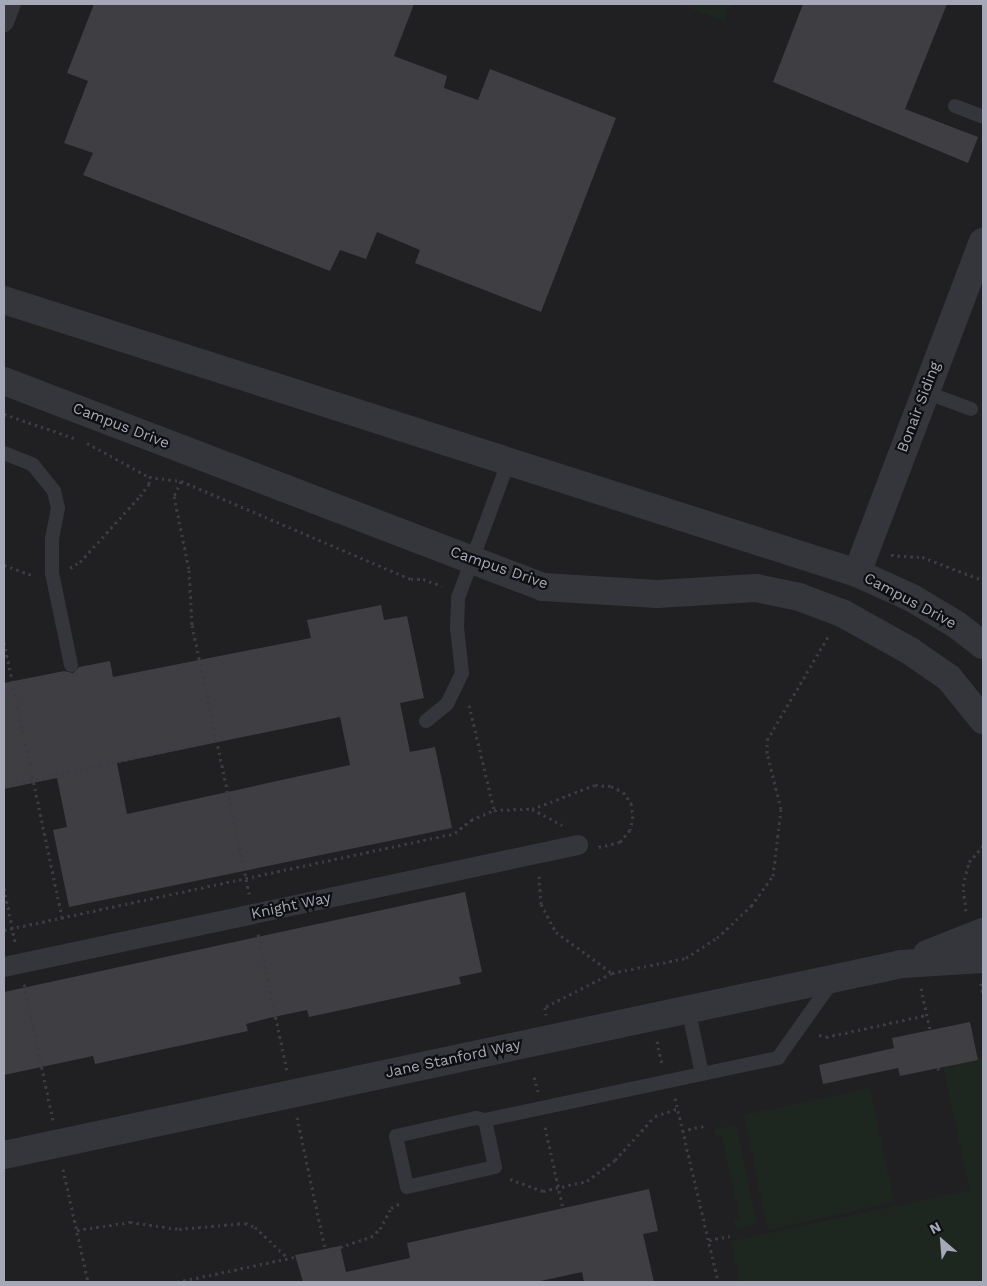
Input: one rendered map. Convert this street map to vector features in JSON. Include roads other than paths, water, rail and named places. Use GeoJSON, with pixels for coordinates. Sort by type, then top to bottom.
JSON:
{"type":"FeatureCollection","features":[{"type":"Feature","properties":{"kind":"street"},"geometry":{"type":"LineString","coordinates":[[4,22],[11,4]]}},
{"type":"Feature","properties":{"kind":"street","name":"Bonair Siding"},"geometry":{"type":"LineString","coordinates":[[857,573],[983,242]]}},
{"type":"Feature","properties":{"kind":"street","name":"Campus Drive"},"geometry":{"type":"LineString","coordinates":[[4,300],[508,463],[857,573],[912,598],[957,625],[983,645]]}},
{"type":"Feature","properties":{"kind":"street","name":"Campus Drive"},"geometry":{"type":"LineString","coordinates":[[4,381],[543,587],[658,594],[756,588],[799,596],[842,613],[910,650],[949,678],[983,720]]}},
{"type":"Feature","properties":{"kind":"street","name":"Knight Way"},"geometry":{"type":"LineString","coordinates":[[12,966],[578,845]]}},
{"type":"Feature","properties":{"kind":"street","name":"Jane Stanford Way"},"geometry":{"type":"LineString","coordinates":[[911,973],[975,924]]}},
{"type":"Feature","properties":{"kind":"street","name":"Jane Stanford Way"},"geometry":{"type":"LineString","coordinates":[[4,1155],[835,978],[911,973],[983,959]]}},
{"type":"Feature","properties":{"kind":"lane"},"geometry":{"type":"LineString","coordinates":[[955,106],[983,117]]}},
{"type":"Feature","properties":{"kind":"lane"},"geometry":{"type":"LineString","coordinates":[[925,392],[971,409]]}},
{"type":"Feature","properties":{"kind":"lane"},"geometry":{"type":"LineString","coordinates":[[4,453],[33,465],[54,491],[58,508],[52,538],[52,573],[70,665]]}},
{"type":"Feature","properties":{"kind":"lane"},"geometry":{"type":"LineString","coordinates":[[426,721],[447,704],[456,690],[462,673],[457,628],[458,598],[508,463]]}},
{"type":"Feature","properties":{"kind":"lane"},"geometry":{"type":"LineString","coordinates":[[485,1120],[495,1167],[407,1187],[396,1136],[476,1118],[485,1120],[778,1058],[835,978]]}},
{"type":"Feature","properties":{"kind":"lane"},"geometry":{"type":"LineString","coordinates":[[688,1008],[702,1074]]}}]}
